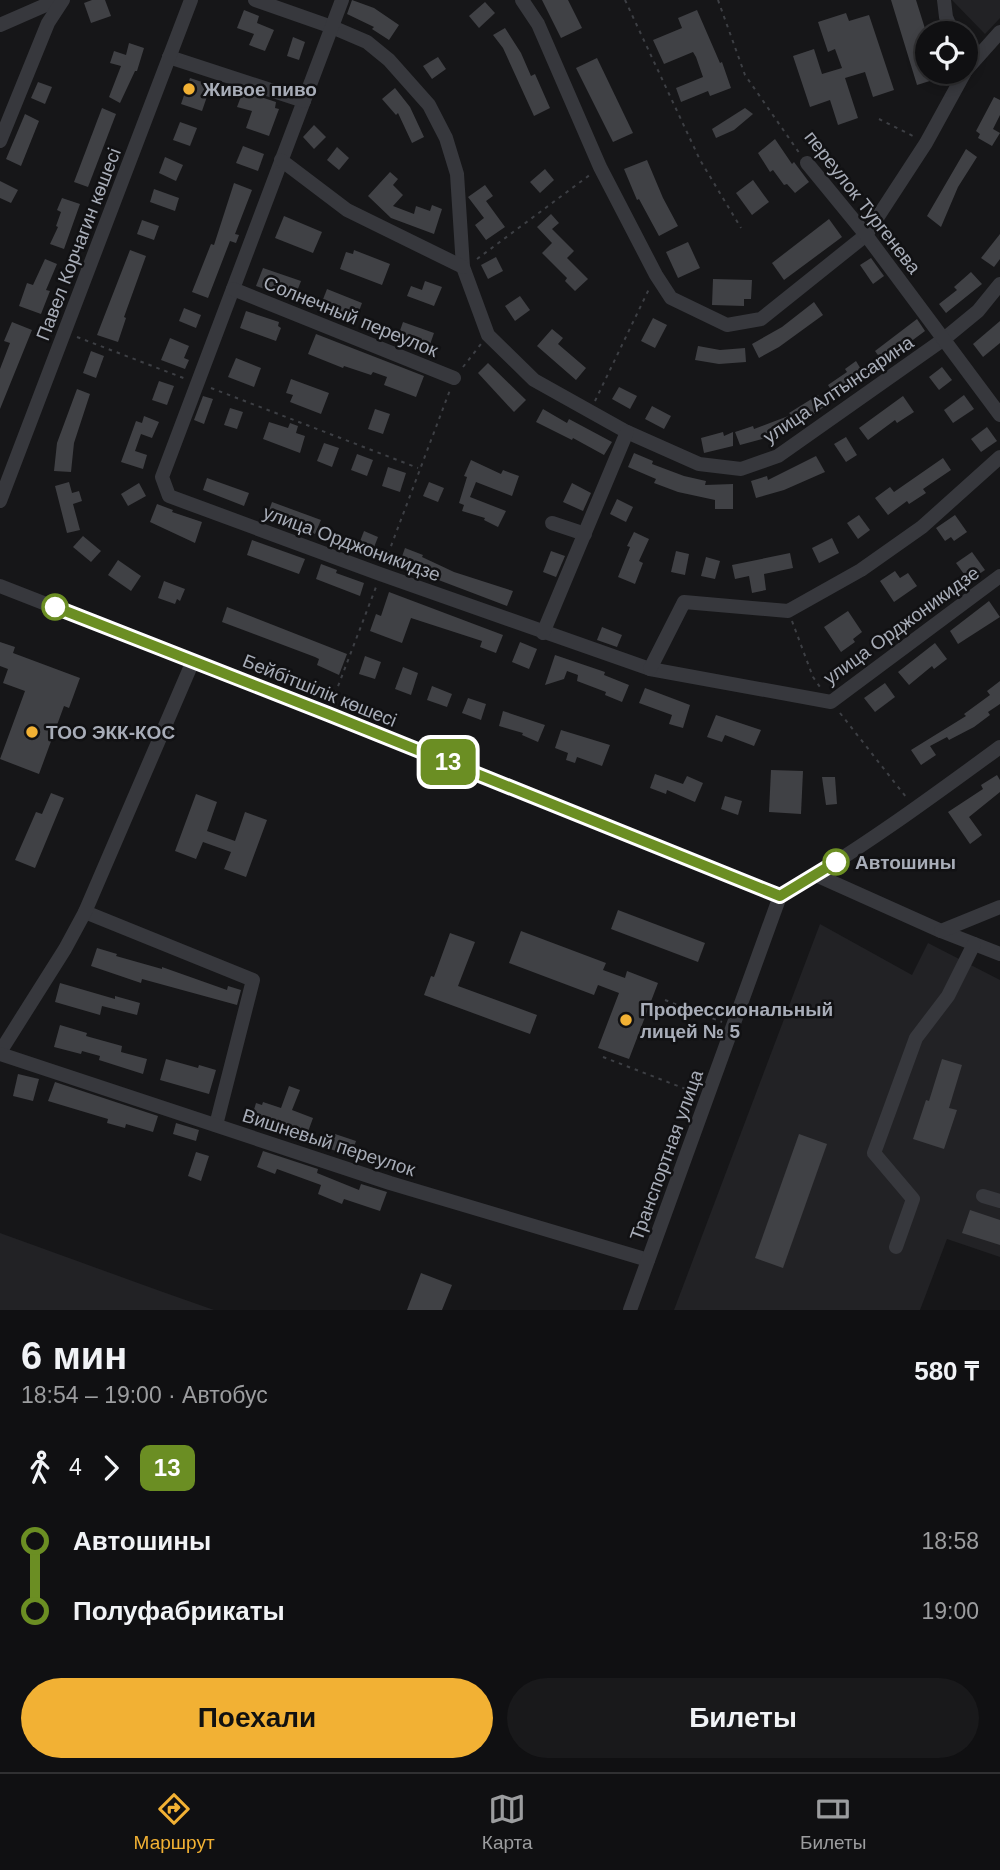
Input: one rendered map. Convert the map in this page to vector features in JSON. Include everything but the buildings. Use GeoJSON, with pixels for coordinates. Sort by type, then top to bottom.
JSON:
{"type":"FeatureCollection","features":[{"type":"Feature","properties":{"kind":"street"},"geometry":{"type":"LineString","coordinates":[[24,0],[48,23]]}},
{"type":"Feature","properties":{"kind":"street"},"geometry":{"type":"LineString","coordinates":[[0,25],[57,0]]}},
{"type":"Feature","properties":{"kind":"street"},"geometry":{"type":"LineString","coordinates":[[0,141],[48,23],[63,0]]}},
{"type":"Feature","properties":{"kind":"street","name":"Павел Корчагин көшесі"},"geometry":{"type":"LineString","coordinates":[[0,501],[191,0]]}},
{"type":"Feature","properties":{"kind":"street","name":"улица Алтынсарина"},"geometry":{"type":"LineString","coordinates":[[255,0],[367,42],[389,60],[429,105],[446,138],[457,174],[463,267],[488,335],[534,380],[628,432],[699,464],[741,468],[778,456],[944,339],[978,311],[1000,284]]}},
{"type":"Feature","properties":{"kind":"street","name":"улица Орджоникидзе"},"geometry":{"type":"LineString","coordinates":[[342,0],[162,477],[169,496],[650,669],[831,702],[1000,576]]}},
{"type":"Feature","properties":{"kind":"street"},"geometry":{"type":"LineString","coordinates":[[522,0],[538,24],[600,167],[656,275],[671,298],[727,325],[761,319],[866,235],[926,143],[958,84]]}},
{"type":"Feature","properties":{"kind":"street"},"geometry":{"type":"LineString","coordinates":[[944,0],[947,21]]}},
{"type":"Feature","properties":{"kind":"street"},"geometry":{"type":"LineString","coordinates":[[978,56],[1000,32]]}},
{"type":"Feature","properties":{"kind":"street"},"geometry":{"type":"LineString","coordinates":[[170,57],[304,101]]}},
{"type":"Feature","properties":{"kind":"street"},"geometry":{"type":"LineString","coordinates":[[281,160],[347,210],[463,267]]}},
{"type":"Feature","properties":{"kind":"street","name":"переулок Тургенева"},"geometry":{"type":"LineString","coordinates":[[807,163],[866,235],[1000,415]]}},
{"type":"Feature","properties":{"kind":"street","name":"Солнечный переулок"},"geometry":{"type":"LineString","coordinates":[[233,289],[454,379]]}},
{"type":"Feature","properties":{"kind":"street"},"geometry":{"type":"LineString","coordinates":[[543,632],[628,432]]}},
{"type":"Feature","properties":{"kind":"street"},"geometry":{"type":"LineString","coordinates":[[650,669],[684,602],[788,611],[860,569],[922,527],[1000,457]]}},
{"type":"Feature","properties":{"kind":"street"},"geometry":{"type":"LineString","coordinates":[[552,523],[584,534]]}},
{"type":"Feature","properties":{"kind":"street","name":"Бейбітшілік көшесі"},"geometry":{"type":"LineString","coordinates":[[0,586],[328,714],[780,896]]}},
{"type":"Feature","properties":{"kind":"street"},"geometry":{"type":"LineString","coordinates":[[0,1053],[85,912],[193,661]]}},
{"type":"Feature","properties":{"kind":"street"},"geometry":{"type":"LineString","coordinates":[[780,896],[915,809],[1000,747]]}},
{"type":"Feature","properties":{"kind":"street"},"geometry":{"type":"LineString","coordinates":[[816,875],[941,931],[1000,954]]}},
{"type":"Feature","properties":{"kind":"street","name":"Транспортная улица"},"geometry":{"type":"LineString","coordinates":[[627,1308],[648,1261],[780,896]]}},
{"type":"Feature","properties":{"kind":"street"},"geometry":{"type":"LineString","coordinates":[[941,931],[1000,907]]}},
{"type":"Feature","properties":{"kind":"street"},"geometry":{"type":"LineString","coordinates":[[85,912],[253,980],[216,1125]]}},
{"type":"Feature","properties":{"kind":"street"},"geometry":{"type":"LineString","coordinates":[[896,1247],[913,1199],[874,1153],[916,1038],[948,996],[974,944]]}},
{"type":"Feature","properties":{"kind":"street","name":"Вишневый переулок"},"geometry":{"type":"LineString","coordinates":[[0,1053],[390,1182],[648,1261]]}},
{"type":"Feature","properties":{"kind":"street"},"geometry":{"type":"LineString","coordinates":[[983,1196],[1000,1201]]}},
{"type":"Feature","properties":{"kind":"path"},"geometry":{"type":"LineString","coordinates":[[625,0],[700,160],[741,228]]}},
{"type":"Feature","properties":{"kind":"path","name":"переулок Тургенева"},"geometry":{"type":"LineString","coordinates":[[718,0],[745,75],[807,163]]}},
{"type":"Feature","properties":{"kind":"path"},"geometry":{"type":"LineString","coordinates":[[879,118],[926,143]]}},
{"type":"Feature","properties":{"kind":"path"},"geometry":{"type":"LineString","coordinates":[[463,267],[496,246],[600,167]]}},
{"type":"Feature","properties":{"kind":"path"},"geometry":{"type":"LineString","coordinates":[[590,411],[656,275]]}},
{"type":"Feature","properties":{"kind":"path"},"geometry":{"type":"LineString","coordinates":[[65,332],[419,468]]}},
{"type":"Feature","properties":{"kind":"path"},"geometry":{"type":"LineString","coordinates":[[328,714],[454,379],[488,335]]}},
{"type":"Feature","properties":{"kind":"path"},"geometry":{"type":"LineString","coordinates":[[788,611],[813,677],[915,809]]}},
{"type":"Feature","properties":{"kind":"path"},"geometry":{"type":"LineString","coordinates":[[665,1000],[733,1026]]}},
{"type":"Feature","properties":{"kind":"path"},"geometry":{"type":"LineString","coordinates":[[603,1057],[708,1097]]}},
{"type":"Feature","properties":{"kind":"shaded area"},"geometry":{"type":"Polygon","coordinates":[[[952,0],[1000,0],[1000,18],[985,34],[978,27],[978,21],[972,21],[952,0]]]}},
{"type":"Feature","properties":{"kind":"shaded area"},"geometry":{"type":"Polygon","coordinates":[[[820,924],[912,975],[928,943],[1000,980],[1000,1257],[947,1239],[920,1310],[674,1310],[820,924]]]}},
{"type":"Feature","properties":{"kind":"shaded area"},"geometry":{"type":"Polygon","coordinates":[[[0,1233],[160,1291],[214,1310],[0,1310],[0,1233]]]}},
{"type":"Feature","properties":{"kind":"bus line","name":"13"},"geometry":{"type":"LineString","coordinates":[[55,607],[780,896],[836,862]]}},
{"type":"Feature","properties":{"kind":"place","name":"Живое пиво"},"geometry":{"type":"Point","coordinates":[189,89]}},
{"type":"Feature","properties":{"kind":"place","name":"ТОО ЭКК-КОС"},"geometry":{"type":"Point","coordinates":[32,732]}},
{"type":"Feature","properties":{"kind":"place","name":"Автошины"},"geometry":{"type":"Point","coordinates":[836,862]}},
{"type":"Feature","properties":{"kind":"place","name":"Профессиональный лицей № 5"},"geometry":{"type":"Point","coordinates":[626,1020]}}]}
